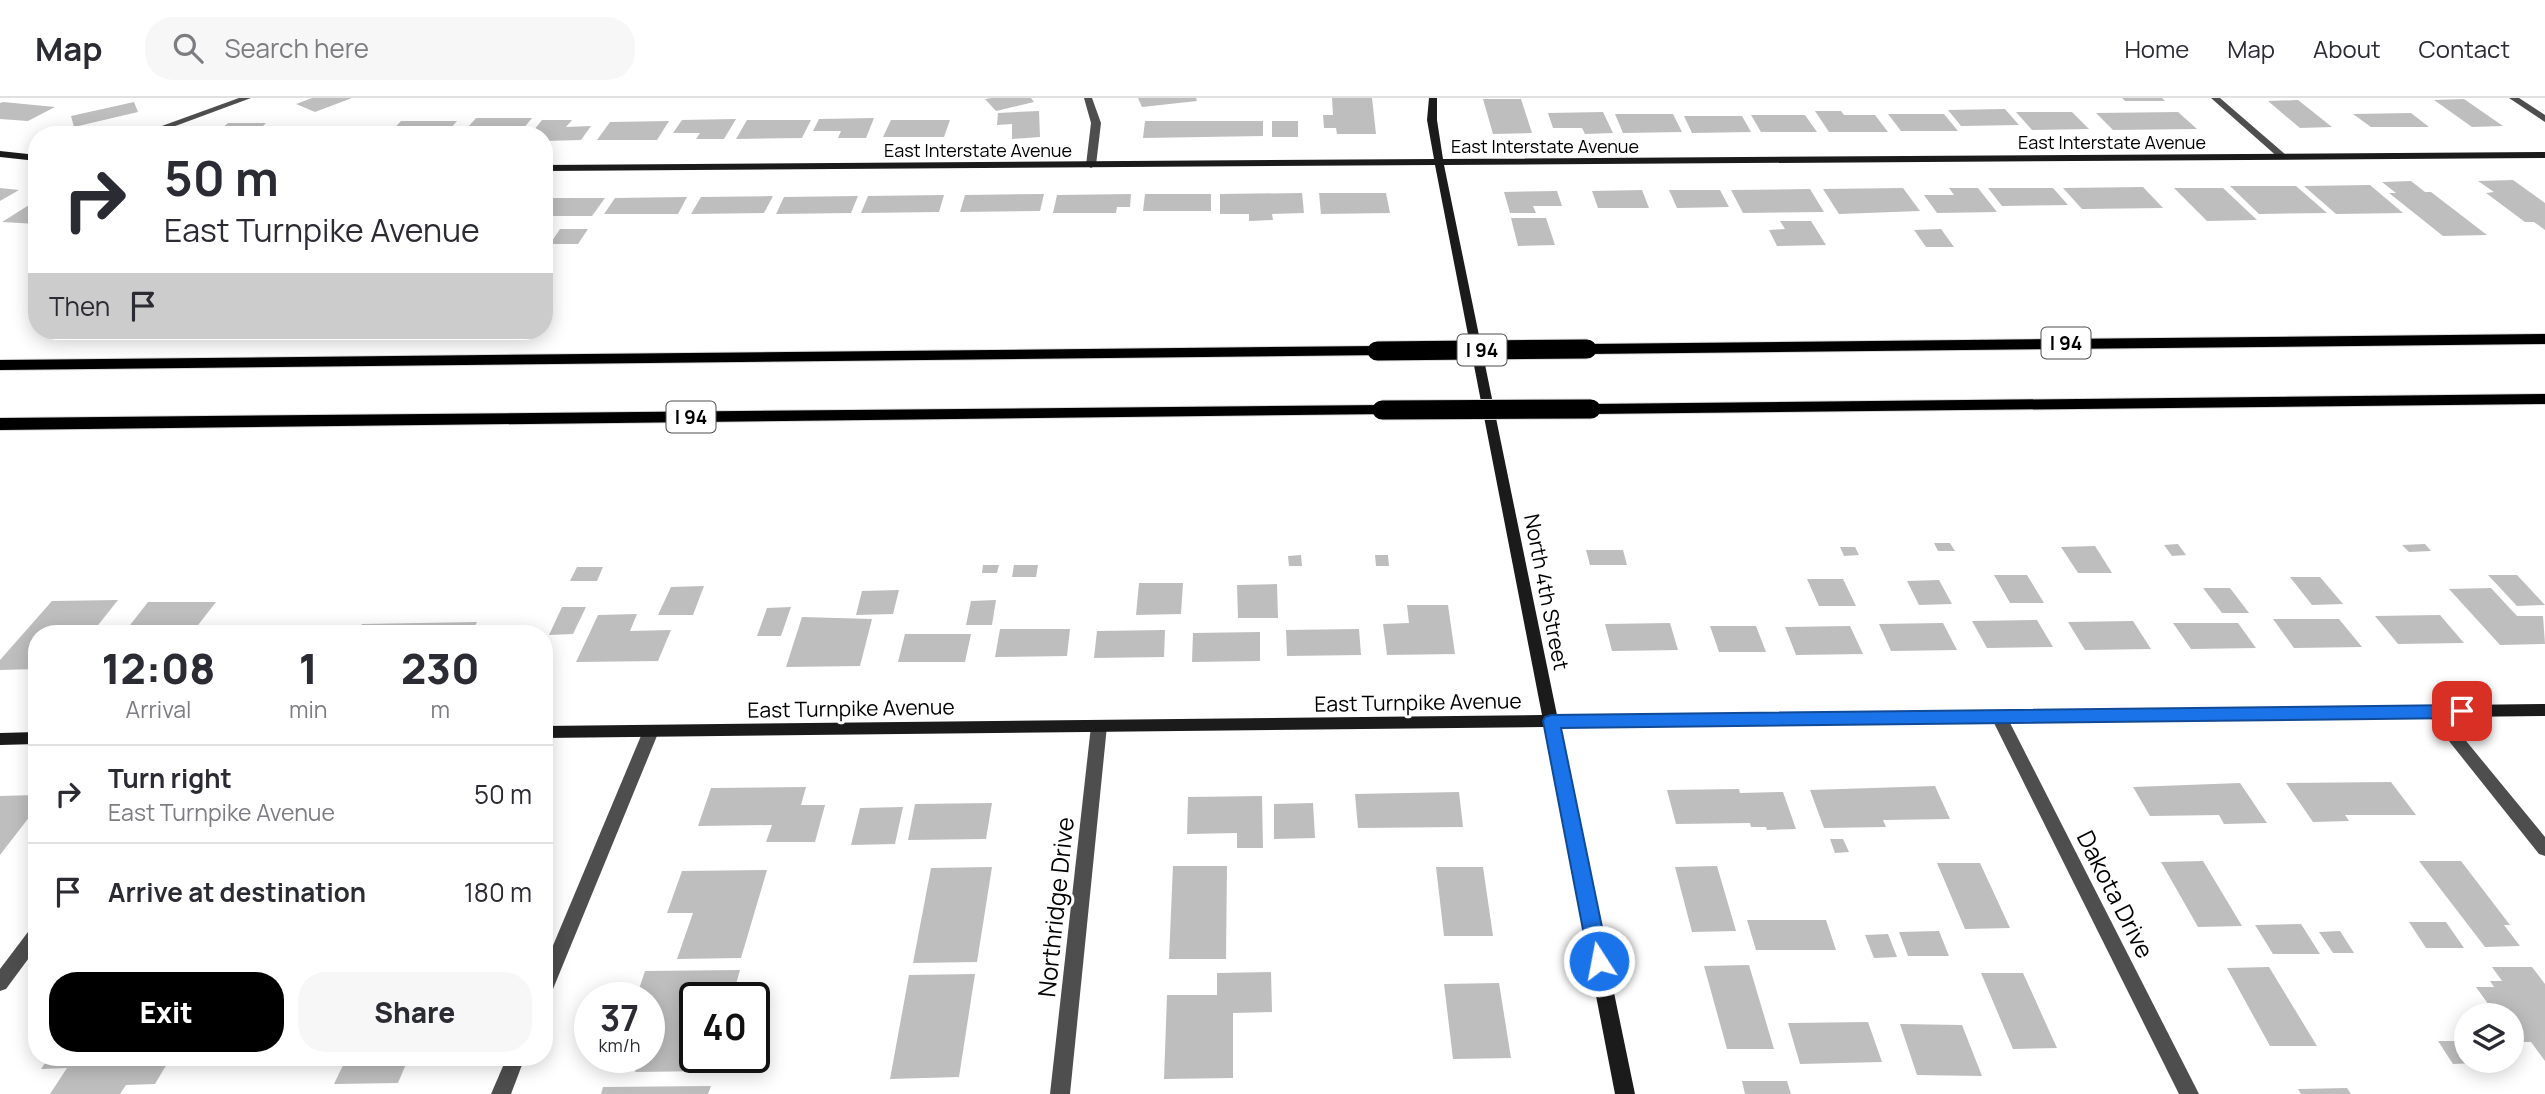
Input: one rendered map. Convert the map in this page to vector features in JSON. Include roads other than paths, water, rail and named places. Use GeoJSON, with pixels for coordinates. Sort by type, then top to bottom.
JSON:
{"type":"FeatureCollection","features":[{"type":"Feature","properties":{"kind":"highway","name":"I 94"},"geometry":{"type":"LineString","coordinates":[[0,365],[2545,339]]}},
{"type":"Feature","properties":{"kind":"highway","name":"I 94"},"geometry":{"type":"LineString","coordinates":[[0,424],[2545,399]]}},
{"type":"Feature","properties":{"kind":"street"},"geometry":{"type":"LineString","coordinates":[[167,126],[247,98]]}},
{"type":"Feature","properties":{"kind":"street"},"geometry":{"type":"LineString","coordinates":[[1088,98],[1096,123],[1091,165]]}},
{"type":"Feature","properties":{"kind":"street","name":"North 4th Street"},"geometry":{"type":"LineString","coordinates":[[1433,98],[1432,120],[1439,162],[1625,1094]]}},
{"type":"Feature","properties":{"kind":"street"},"geometry":{"type":"LineString","coordinates":[[2215,98],[2283,157]]}},
{"type":"Feature","properties":{"kind":"street"},"geometry":{"type":"LineString","coordinates":[[2513,98],[2545,119]]}},
{"type":"Feature","properties":{"kind":"street"},"geometry":{"type":"LineString","coordinates":[[0,154],[28,157]]}},
{"type":"Feature","properties":{"kind":"street","name":"East Interstate Avenue"},"geometry":{"type":"LineString","coordinates":[[553,169],[2545,155]]}},
{"type":"Feature","properties":{"kind":"street","name":"East Turnpike Avenue"},"geometry":{"type":"LineString","coordinates":[[553,732],[2545,710]]}},
{"type":"Feature","properties":{"kind":"street"},"geometry":{"type":"LineString","coordinates":[[2434,712],[2545,849]]}},
{"type":"Feature","properties":{"kind":"street","name":"Dakota Drive"},"geometry":{"type":"LineString","coordinates":[[1998,717],[2189,1094]]}},
{"type":"Feature","properties":{"kind":"street","name":"Northridge Drive"},"geometry":{"type":"LineString","coordinates":[[1060,1094],[1099,726]]}},
{"type":"Feature","properties":{"kind":"street"},"geometry":{"type":"LineString","coordinates":[[553,967],[651,731]]}},
{"type":"Feature","properties":{"kind":"street"},"geometry":{"type":"LineString","coordinates":[[0,739],[28,738]]}},
{"type":"Feature","properties":{"kind":"street"},"geometry":{"type":"LineString","coordinates":[[0,983],[28,945]]}},
{"type":"Feature","properties":{"kind":"street"},"geometry":{"type":"LineString","coordinates":[[501,1094],[512,1066]]}}]}
